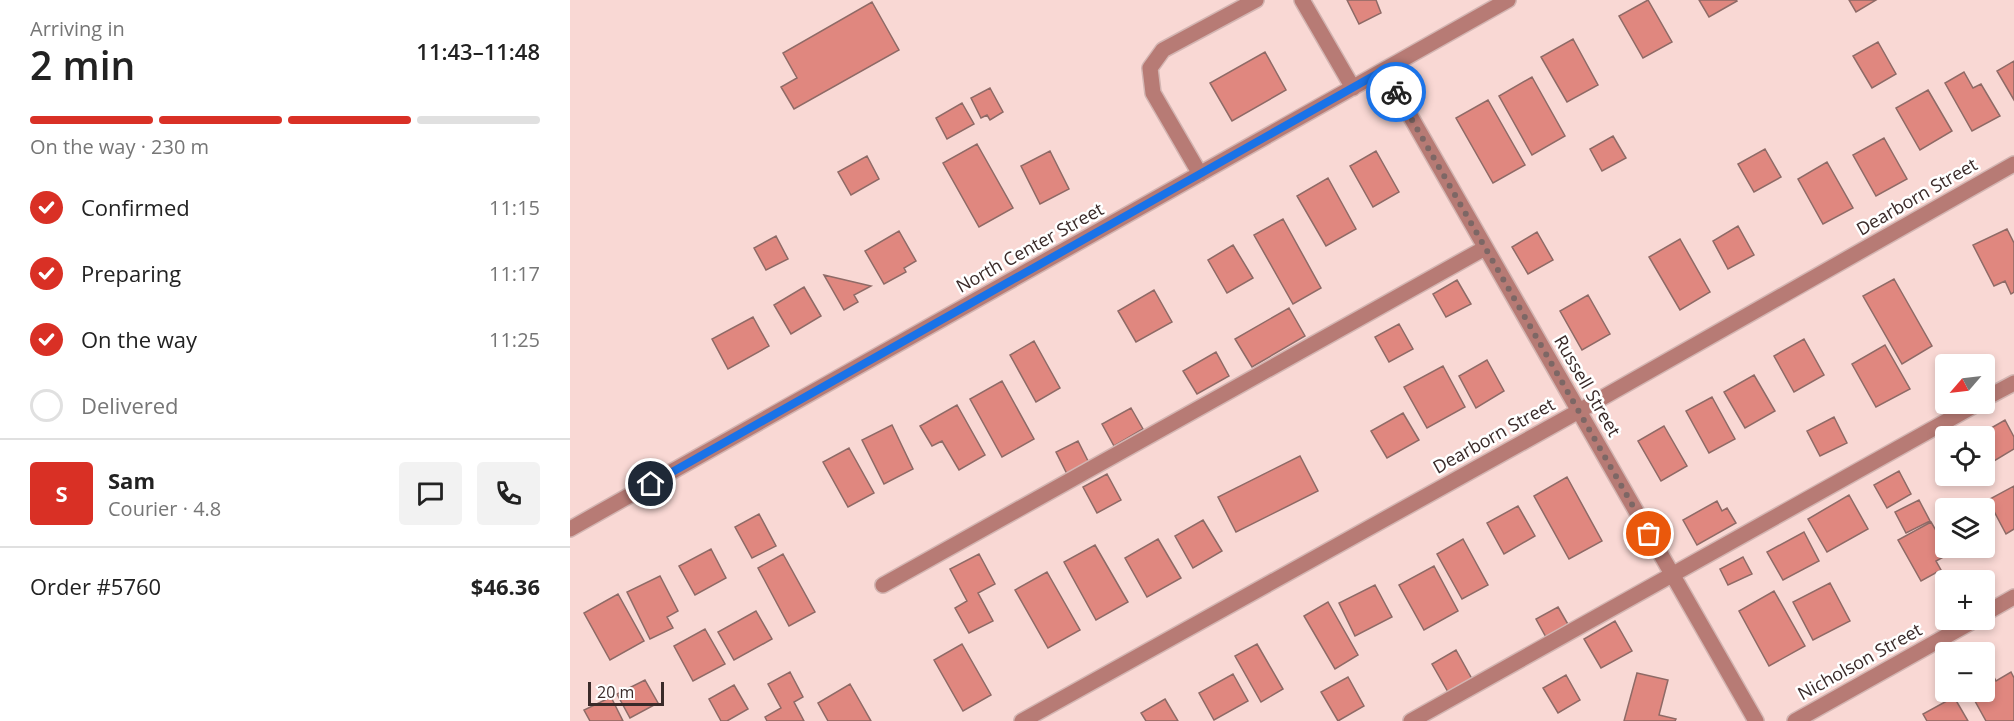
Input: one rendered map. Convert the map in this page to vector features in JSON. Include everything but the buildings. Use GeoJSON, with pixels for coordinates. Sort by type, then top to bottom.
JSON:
{"type":"FeatureCollection","features":[{"type":"Feature","properties":{"kind":"street"},"geometry":{"type":"LineString","coordinates":[[1200,174],[1153,93],[1150,68],[1163,50],[1256,0]]}},
{"type":"Feature","properties":{"kind":"street"},"geometry":{"type":"LineString","coordinates":[[1302,0],[1353,88]]}},
{"type":"Feature","properties":{"kind":"street","name":"North Center Street"},"geometry":{"type":"LineString","coordinates":[[570,529],[1508,0]]}},
{"type":"Feature","properties":{"kind":"street","name":"Russell Street"},"geometry":{"type":"LineString","coordinates":[[1384,70],[1756,721]]}},
{"type":"Feature","properties":{"kind":"street","name":"Dearborn Street"},"geometry":{"type":"LineString","coordinates":[[1022,721],[1579,411],[2014,164]]}},
{"type":"Feature","properties":{"kind":"street"},"geometry":{"type":"LineString","coordinates":[[883,585],[1485,248]]}},
{"type":"Feature","properties":{"kind":"street"},"geometry":{"type":"LineString","coordinates":[[1995,393],[2014,383]]}},
{"type":"Feature","properties":{"kind":"street"},"geometry":{"type":"LineString","coordinates":[[1411,721],[1959,414]]}},
{"type":"Feature","properties":{"kind":"street"},"geometry":{"type":"LineString","coordinates":[[1995,608],[2014,597]]}},
{"type":"Feature","properties":{"kind":"street","name":"Nicholson Street"},"geometry":{"type":"LineString","coordinates":[[1795,721],[1957,630]]}},
{"type":"Feature","properties":{"kind":"way so far"},"geometry":{"type":"LineString","coordinates":[[1396,92],[1649,534]]}},
{"type":"Feature","properties":{"kind":"route"},"geometry":{"type":"LineString","coordinates":[[651,484],[1384,70],[1396,92]]}}]}
